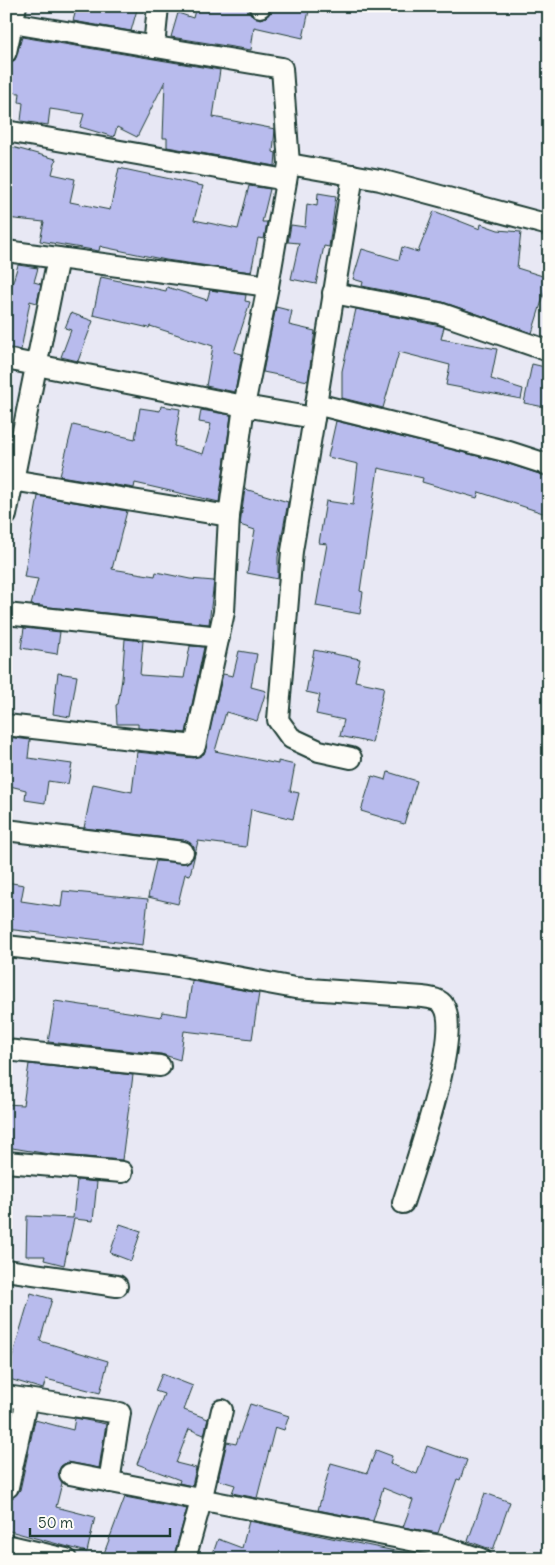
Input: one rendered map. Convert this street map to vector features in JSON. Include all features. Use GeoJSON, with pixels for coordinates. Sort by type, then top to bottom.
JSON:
{"type":"FeatureCollection","features":[{"type":"Feature","properties":{"kind":"street"},"geometry":{"type":"LineString","coordinates":[[154,47],[158,6]]}},
{"type":"Feature","properties":{"kind":"street"},"geometry":{"type":"LineString","coordinates":[[6,52],[14,14],[154,47],[282,68],[288,172],[244,406],[229,516],[224,612],[195,746],[6,725]]}},
{"type":"Feature","properties":{"kind":"street"},"geometry":{"type":"LineString","coordinates":[[6,131],[288,172],[353,175],[380,180],[549,225]]}},
{"type":"Feature","properties":{"kind":"street"},"geometry":{"type":"LineString","coordinates":[[351,758],[319,752],[291,738],[278,720],[292,551],[353,175]]}},
{"type":"Feature","properties":{"kind":"street"},"geometry":{"type":"LineString","coordinates":[[6,251],[268,286]]}},
{"type":"Feature","properties":{"kind":"street"},"geometry":{"type":"LineString","coordinates":[[6,515],[10,480],[58,258]]}},
{"type":"Feature","properties":{"kind":"street"},"geometry":{"type":"LineString","coordinates":[[333,292],[439,313],[549,351]]}},
{"type":"Feature","properties":{"kind":"street"},"geometry":{"type":"LineString","coordinates":[[6,359],[244,406],[315,411],[509,452],[549,465]]}},
{"type":"Feature","properties":{"kind":"street"},"geometry":{"type":"LineString","coordinates":[[10,480],[229,516]]}},
{"type":"Feature","properties":{"kind":"street"},"geometry":{"type":"LineString","coordinates":[[6,614],[219,636]]}},
{"type":"Feature","properties":{"kind":"street"},"geometry":{"type":"LineString","coordinates":[[6,830],[183,852]]}},
{"type":"Feature","properties":{"kind":"street"},"geometry":{"type":"LineString","coordinates":[[6,946],[172,965],[295,988],[424,997],[440,1002],[444,1006],[448,1028],[441,1080],[403,1203]]}},
{"type":"Feature","properties":{"kind":"street"},"geometry":{"type":"LineString","coordinates":[[6,1050],[160,1066]]}},
{"type":"Feature","properties":{"kind":"street"},"geometry":{"type":"LineString","coordinates":[[6,1162],[122,1172]]}},
{"type":"Feature","properties":{"kind":"street"},"geometry":{"type":"LineString","coordinates":[[6,1270],[117,1286]]}},
{"type":"Feature","properties":{"kind":"street"},"geometry":{"type":"LineString","coordinates":[[6,1396],[120,1413],[109,1482]]}},
{"type":"Feature","properties":{"kind":"street"},"geometry":{"type":"LineString","coordinates":[[8,1486],[28,1399]]}},
{"type":"Feature","properties":{"kind":"street"},"geometry":{"type":"LineString","coordinates":[[185,1559],[201,1501],[222,1410]]}},
{"type":"Feature","properties":{"kind":"street"},"geometry":{"type":"LineString","coordinates":[[70,1474],[439,1552],[481,1559]]}},
{"type":"Feature","properties":{"kind":"street"},"geometry":{"type":"LineString","coordinates":[[6,1545],[66,1559]]}},
{"type":"Feature","properties":{"kind":"building"},"geometry":{"type":"Polygon","coordinates":[[[77,6],[138,6],[131,31],[73,21],[77,6]]]}},
{"type":"Feature","properties":{"kind":"building"},"geometry":{"type":"Polygon","coordinates":[[[196,6],[248,6],[250,13],[260,19],[266,17],[271,9],[277,10],[278,6],[310,6],[303,38],[254,27],[251,50],[171,37],[178,13],[193,18],[196,6]]]}},
{"type":"Feature","properties":{"kind":"building"},"geometry":{"type":"Polygon","coordinates":[[[22,37],[220,70],[213,117],[275,129],[273,152],[276,153],[275,166],[167,147],[167,138],[163,138],[165,81],[137,137],[117,127],[114,137],[80,127],[84,114],[50,109],[48,125],[21,121],[23,103],[19,102],[20,93],[6,92],[6,64],[15,60],[22,37]]]}},
{"type":"Feature","properties":{"kind":"building"},"geometry":{"type":"Polygon","coordinates":[[[12,147],[56,159],[52,174],[75,179],[70,202],[110,210],[119,168],[203,186],[194,220],[238,229],[249,186],[270,189],[262,222],[267,222],[264,239],[258,238],[251,272],[166,260],[100,246],[99,251],[40,241],[44,222],[6,218],[6,164],[12,147]]]}},
{"type":"Feature","properties":{"kind":"building"},"geometry":{"type":"Polygon","coordinates":[[[318,193],[336,196],[329,247],[324,246],[316,284],[291,279],[299,243],[288,242],[291,225],[305,227],[307,204],[317,206],[318,193]]]}},
{"type":"Feature","properties":{"kind":"building"},"geometry":{"type":"Polygon","coordinates":[[[434,211],[480,229],[481,224],[498,230],[521,232],[517,268],[549,278],[532,333],[443,302],[362,286],[363,282],[353,279],[362,249],[399,260],[402,247],[418,252],[434,211]]]}},
{"type":"Feature","properties":{"kind":"building"},"geometry":{"type":"Polygon","coordinates":[[[18,265],[38,268],[34,282],[41,284],[37,303],[30,301],[21,350],[6,347],[6,304],[18,265]]]}},
{"type":"Feature","properties":{"kind":"building"},"geometry":{"type":"Polygon","coordinates":[[[101,277],[166,291],[167,287],[207,300],[210,290],[246,295],[245,301],[250,302],[234,352],[242,354],[235,392],[206,386],[213,346],[150,326],[149,328],[93,315],[101,277]]]}},
{"type":"Feature","properties":{"kind":"building"},"geometry":{"type":"Polygon","coordinates":[[[276,307],[292,311],[289,325],[315,331],[308,381],[263,372],[276,307]]]}},
{"type":"Feature","properties":{"kind":"building"},"geometry":{"type":"Polygon","coordinates":[[[356,309],[444,327],[441,339],[497,349],[491,379],[523,389],[521,399],[446,385],[450,365],[399,352],[383,408],[342,398],[342,371],[356,309]]]}},
{"type":"Feature","properties":{"kind":"building"},"geometry":{"type":"Polygon","coordinates":[[[71,313],[93,321],[78,361],[61,357],[71,330],[65,328],[71,313]]]}},
{"type":"Feature","properties":{"kind":"building"},"geometry":{"type":"Polygon","coordinates":[[[532,364],[549,368],[549,408],[524,403],[532,364]]]}},
{"type":"Feature","properties":{"kind":"building"},"geometry":{"type":"Polygon","coordinates":[[[161,406],[180,409],[174,446],[203,454],[211,424],[199,422],[201,410],[231,415],[219,502],[135,483],[134,488],[60,476],[73,425],[135,439],[140,408],[160,411],[161,406]]]}},
{"type":"Feature","properties":{"kind":"building"},"geometry":{"type":"Polygon","coordinates":[[[336,421],[506,463],[549,477],[549,515],[479,492],[477,498],[422,482],[423,478],[378,468],[360,591],[363,592],[360,614],[316,606],[327,544],[319,543],[326,501],[353,505],[358,464],[328,457],[336,421]]]}},
{"type":"Feature","properties":{"kind":"building"},"geometry":{"type":"Polygon","coordinates":[[[245,489],[288,502],[278,557],[278,579],[247,573],[255,530],[240,525],[245,489]]]}},
{"type":"Feature","properties":{"kind":"building"},"geometry":{"type":"Polygon","coordinates":[[[38,496],[127,511],[112,569],[155,576],[156,572],[190,579],[214,581],[209,624],[31,605],[38,579],[24,577],[38,496]]]}},
{"type":"Feature","properties":{"kind":"building"},"geometry":{"type":"Polygon","coordinates":[[[24,628],[60,632],[57,654],[21,648],[24,628]]]}},
{"type":"Feature","properties":{"kind":"building"},"geometry":{"type":"Polygon","coordinates":[[[125,639],[143,641],[140,675],[184,678],[190,646],[204,647],[186,733],[138,728],[138,724],[117,724],[116,705],[118,704],[122,679],[125,639]]]}},
{"type":"Feature","properties":{"kind":"building"},"geometry":{"type":"Polygon","coordinates":[[[314,650],[360,659],[355,681],[384,687],[372,743],[340,736],[344,720],[316,714],[320,695],[306,692],[314,650]]]}},
{"type":"Feature","properties":{"kind":"building"},"geometry":{"type":"Polygon","coordinates":[[[239,651],[257,654],[251,687],[266,691],[257,721],[226,712],[215,751],[278,764],[278,761],[295,765],[290,791],[299,793],[293,819],[251,809],[246,847],[198,841],[195,854],[194,847],[184,840],[84,828],[93,784],[132,792],[137,752],[194,758],[204,754],[223,674],[233,676],[239,651]]]}},
{"type":"Feature","properties":{"kind":"building"},"geometry":{"type":"Polygon","coordinates":[[[58,673],[77,676],[70,717],[53,714],[58,673]]]}},
{"type":"Feature","properties":{"kind":"building"},"geometry":{"type":"Polygon","coordinates":[[[7,737],[30,740],[28,758],[72,764],[68,784],[48,781],[45,803],[25,800],[26,790],[6,785],[7,737]]]}},
{"type":"Feature","properties":{"kind":"building"},"geometry":{"type":"Polygon","coordinates":[[[388,772],[417,781],[404,824],[361,811],[372,776],[386,780],[388,772]]]}},
{"type":"Feature","properties":{"kind":"building"},"geometry":{"type":"Polygon","coordinates":[[[195,854],[190,875],[185,874],[178,904],[148,897],[156,861],[187,863],[195,854]]]}},
{"type":"Feature","properties":{"kind":"building"},"geometry":{"type":"Polygon","coordinates":[[[6,882],[24,885],[21,901],[61,907],[63,891],[148,899],[143,945],[6,929],[6,882]]]}},
{"type":"Feature","properties":{"kind":"building"},"geometry":{"type":"Polygon","coordinates":[[[192,981],[259,993],[252,1039],[184,1031],[180,1060],[161,1054],[48,1042],[55,1001],[161,1017],[162,1012],[187,1016],[192,981]]]}},
{"type":"Feature","properties":{"kind":"building"},"geometry":{"type":"Polygon","coordinates":[[[29,1064],[133,1075],[122,1160],[49,1154],[6,1147],[6,1104],[23,1105],[29,1064]]]}},
{"type":"Feature","properties":{"kind":"building"},"geometry":{"type":"Polygon","coordinates":[[[77,1180],[97,1182],[93,1221],[74,1219],[64,1265],[44,1260],[45,1256],[26,1256],[27,1216],[73,1218],[77,1180]]]}},
{"type":"Feature","properties":{"kind":"building"},"geometry":{"type":"Polygon","coordinates":[[[120,1224],[141,1231],[131,1261],[110,1253],[120,1224]]]}},
{"type":"Feature","properties":{"kind":"building"},"geometry":{"type":"Polygon","coordinates":[[[31,1293],[52,1299],[40,1341],[108,1361],[100,1393],[46,1379],[43,1389],[6,1378],[31,1293]]]}},
{"type":"Feature","properties":{"kind":"building"},"geometry":{"type":"Polygon","coordinates":[[[162,1374],[193,1386],[184,1410],[208,1419],[204,1435],[189,1429],[176,1463],[196,1468],[192,1486],[179,1483],[180,1480],[137,1464],[164,1394],[155,1391],[162,1374]]]}},
{"type":"Feature","properties":{"kind":"building"},"geometry":{"type":"Polygon","coordinates":[[[250,1404],[289,1416],[284,1430],[275,1427],[257,1498],[232,1493],[235,1485],[218,1480],[227,1442],[236,1444],[250,1404]]]}},
{"type":"Feature","properties":{"kind":"building"},"geometry":{"type":"Polygon","coordinates":[[[75,1418],[106,1424],[99,1468],[67,1462],[61,1466],[58,1472],[62,1483],[56,1507],[95,1517],[87,1552],[6,1530],[6,1499],[15,1496],[20,1490],[35,1420],[73,1430],[75,1418]]]}},
{"type":"Feature","properties":{"kind":"building"},"geometry":{"type":"Polygon","coordinates":[[[427,1446],[467,1460],[460,1480],[457,1479],[438,1533],[403,1527],[413,1500],[383,1488],[373,1521],[318,1510],[331,1463],[367,1473],[376,1450],[392,1456],[390,1464],[417,1474],[427,1446]]]}},
{"type":"Feature","properties":{"kind":"building"},"geometry":{"type":"Polygon","coordinates":[[[485,1493],[510,1502],[493,1550],[468,1541],[485,1493]]]}},
{"type":"Feature","properties":{"kind":"building"},"geometry":{"type":"Polygon","coordinates":[[[125,1497],[187,1509],[173,1559],[113,1559],[103,1556],[125,1497]]]}},
{"type":"Feature","properties":{"kind":"building"},"geometry":{"type":"Polygon","coordinates":[[[249,1521],[395,1551],[429,1556],[428,1559],[211,1559],[218,1539],[242,1548],[249,1521]]]}}]}
